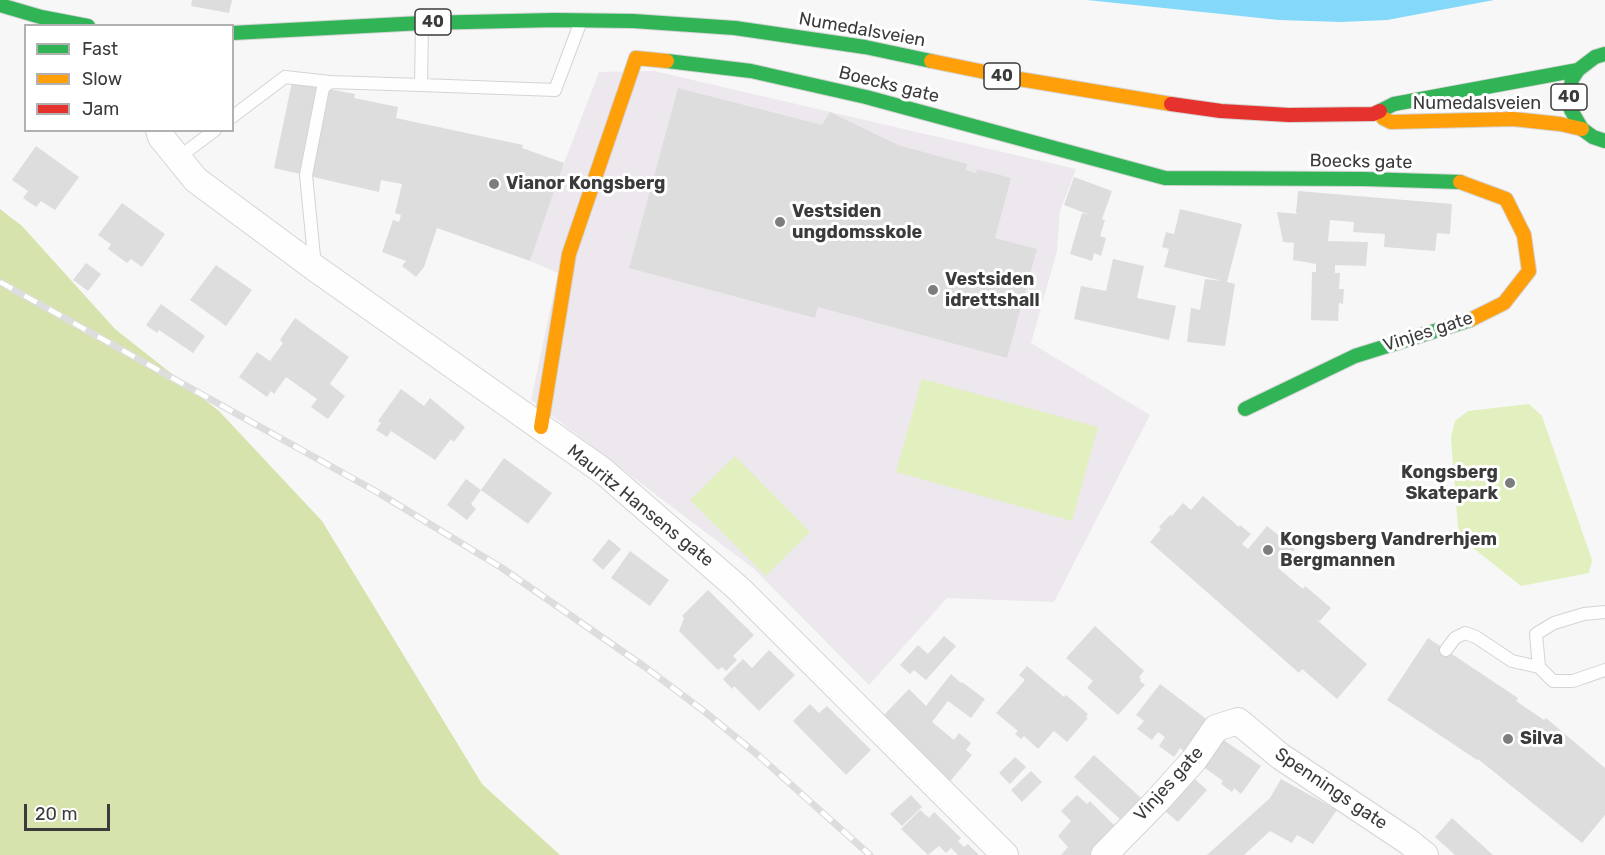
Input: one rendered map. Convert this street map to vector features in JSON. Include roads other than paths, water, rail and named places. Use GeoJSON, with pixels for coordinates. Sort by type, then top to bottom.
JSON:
{"type":"FeatureCollection","features":[{"type":"Feature","properties":{"kind":"main road"},"geometry":{"type":"LineString","coordinates":[[0,5],[41,17],[78,24]]}},
{"type":"Feature","properties":{"kind":"main road","name":"Numedalsveien"},"geometry":{"type":"LineString","coordinates":[[234,33],[422,22],[581,20],[735,28],[801,36],[1030,81],[1221,111],[1289,115],[1373,114],[1391,122],[1513,119],[1582,129]]}},
{"type":"Feature","properties":{"kind":"main road","name":"40"},"geometry":{"type":"LineString","coordinates":[[1605,54],[1595,57],[1578,70],[1572,80],[1569,100],[1570,110],[1582,129],[1593,137],[1605,141]]}},
{"type":"Feature","properties":{"kind":"main road","name":"Boecks gate"},"geometry":{"type":"LineString","coordinates":[[541,427],[569,254],[636,58],[751,71],[866,96],[1166,178],[1460,182],[1506,199]]}},
{"type":"Feature","properties":{"kind":"main road","name":"Numedalsveien"},"geometry":{"type":"LineString","coordinates":[[1373,114],[1394,104],[1578,70]]}},
{"type":"Feature","properties":{"kind":"main road","name":"Vinjes gate"},"geometry":{"type":"LineString","coordinates":[[1245,409],[1355,356],[1465,323],[1504,303],[1529,271],[1524,235],[1506,199]]}},
{"type":"Feature","properties":{"kind":"street","name":"Mauritz Hansens gate"},"geometry":{"type":"LineString","coordinates":[[160,132],[161,138],[196,180],[315,268],[603,471],[739,588],[1005,855]]}},
{"type":"Feature","properties":{"kind":"street","name":"Vinjes gate"},"geometry":{"type":"LineString","coordinates":[[1104,855],[1158,800],[1194,759],[1216,728],[1238,721]]}},
{"type":"Feature","properties":{"kind":"street","name":"Spennings gate"},"geometry":{"type":"LineString","coordinates":[[1238,721],[1280,756],[1425,855]]}},
{"type":"Feature","properties":{"kind":"lane"},"geometry":{"type":"LineString","coordinates":[[234,115],[285,77],[330,82],[555,90],[581,20]]}},
{"type":"Feature","properties":{"kind":"lane"},"geometry":{"type":"LineString","coordinates":[[421,85],[422,22]]}},
{"type":"Feature","properties":{"kind":"lane"},"geometry":{"type":"LineString","coordinates":[[315,268],[306,175],[323,88],[330,82]]}},
{"type":"Feature","properties":{"kind":"lane"},"geometry":{"type":"LineString","coordinates":[[178,158],[211,132]]}},
{"type":"Feature","properties":{"kind":"lane"},"geometry":{"type":"LineString","coordinates":[[1539,667],[1536,634],[1554,623],[1584,614],[1605,612]]}},
{"type":"Feature","properties":{"kind":"lane"},"geometry":{"type":"LineString","coordinates":[[1446,650],[1455,638],[1465,633],[1476,636],[1512,661],[1539,667],[1553,681],[1573,681],[1605,670]]}},
{"type":"Feature","properties":{"kind":"water"},"geometry":{"type":"Polygon","coordinates":[[[1087,0],[1494,0],[1387,20],[1341,22],[1279,20],[1087,0]]]}},
{"type":"Feature","properties":{"kind":"railway"},"geometry":{"type":"LineString","coordinates":[[0,282],[377,492],[502,568],[645,667],[705,712],[759,756],[870,855]]}},
{"type":"Feature","properties":{"kind":"place","name":"Vianor Kongsberg"},"geometry":{"type":"Point","coordinates":[494,184]}},
{"type":"Feature","properties":{"kind":"place","name":"Vestsiden ungdomsskole"},"geometry":{"type":"Point","coordinates":[780,222]}},
{"type":"Feature","properties":{"kind":"place","name":"Vestsiden idrettshall"},"geometry":{"type":"Point","coordinates":[933,290]}},
{"type":"Feature","properties":{"kind":"place","name":"Kongsberg Skatepark"},"geometry":{"type":"Point","coordinates":[1510,483]}},
{"type":"Feature","properties":{"kind":"place","name":"Kongsberg Vandrerhjem Bergmannen"},"geometry":{"type":"Point","coordinates":[1268,550]}},
{"type":"Feature","properties":{"kind":"place","name":"Silva"},"geometry":{"type":"Point","coordinates":[1508,739]}}]}
